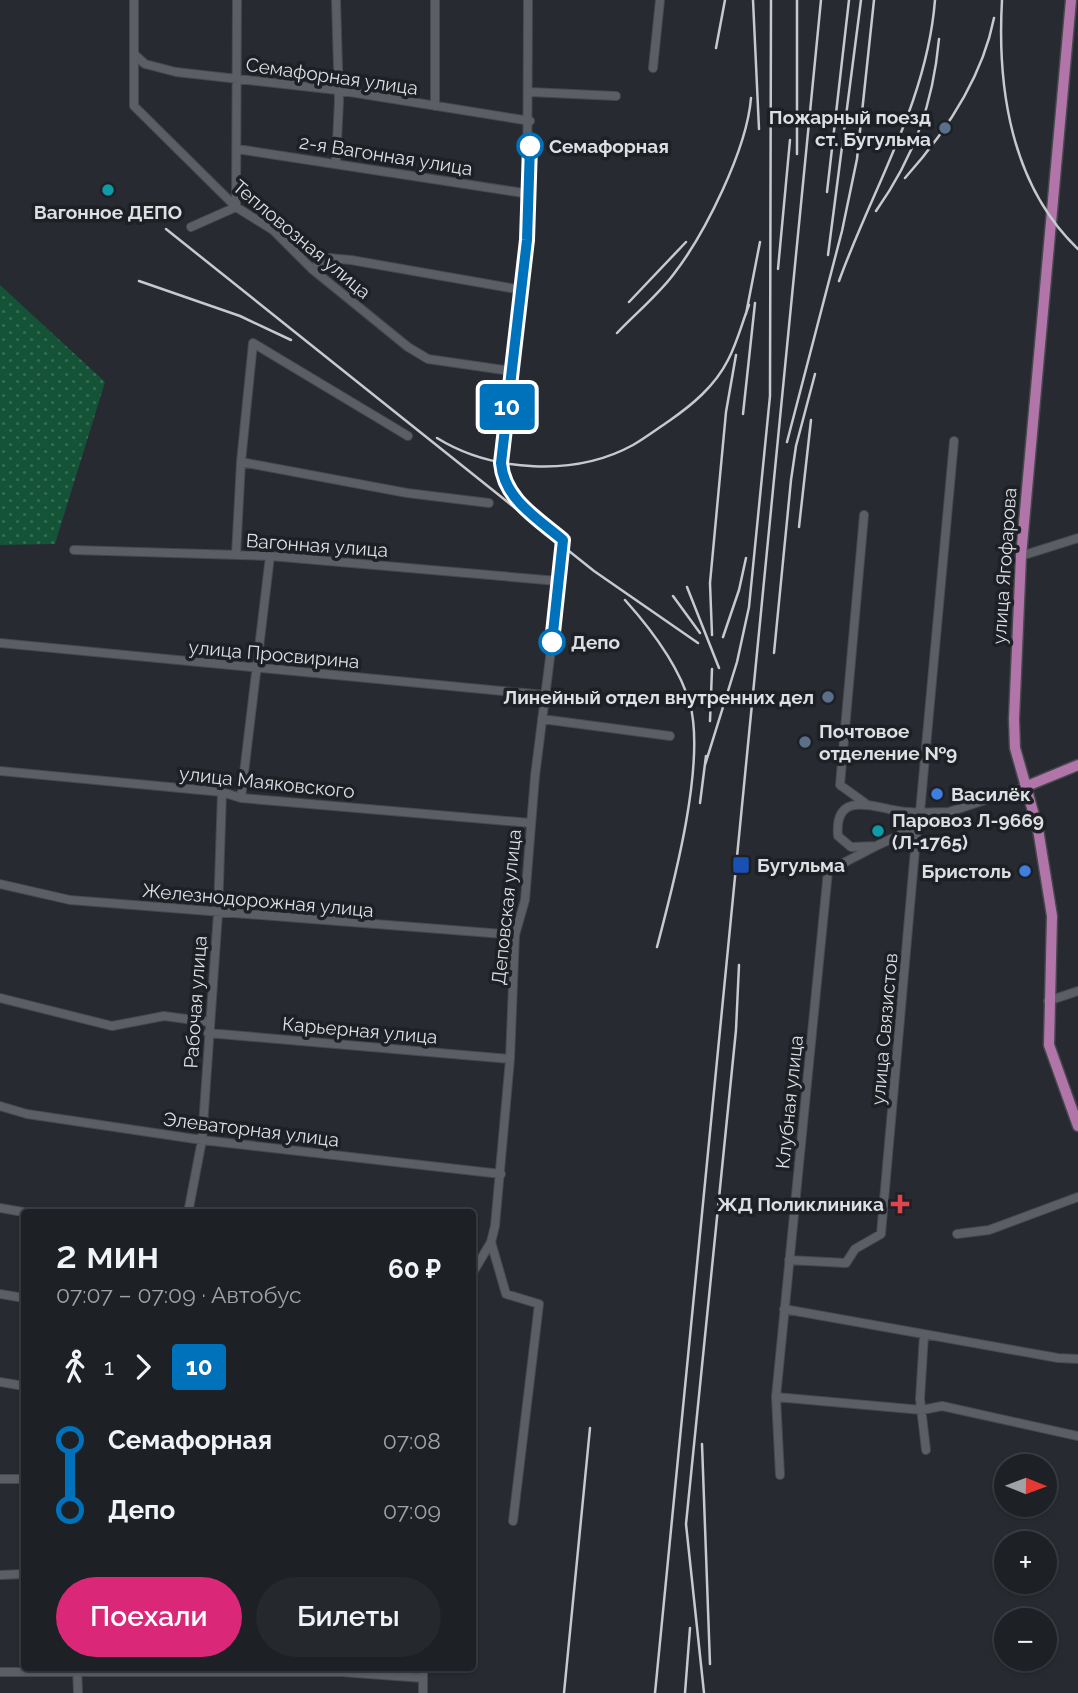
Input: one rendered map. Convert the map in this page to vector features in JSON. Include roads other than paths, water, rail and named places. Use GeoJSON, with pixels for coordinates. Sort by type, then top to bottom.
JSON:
{"type":"FeatureCollection","features":[{"type":"Feature","properties":{"kind":"main road","name":"улица Ягофарова"},"geometry":{"type":"LineString","coordinates":[[1071,0],[1021,556],[1014,719],[1015,748],[1027,786],[1044,863],[1052,916],[1049,1045],[1078,1126]]}},
{"type":"Feature","properties":{"kind":"main road"},"geometry":{"type":"LineString","coordinates":[[1027,786],[1078,765]]}},
{"type":"Feature","properties":{"kind":"street"},"geometry":{"type":"LineString","coordinates":[[134,0],[134,54]]}},
{"type":"Feature","properties":{"kind":"street"},"geometry":{"type":"LineString","coordinates":[[191,227],[236,207],[237,0]]}},
{"type":"Feature","properties":{"kind":"street"},"geometry":{"type":"LineString","coordinates":[[335,162],[339,134],[336,0]]}},
{"type":"Feature","properties":{"kind":"street"},"geometry":{"type":"LineString","coordinates":[[435,0],[435,106]]}},
{"type":"Feature","properties":{"kind":"street"},"geometry":{"type":"LineString","coordinates":[[511,371],[522,290],[530,194],[528,0]]}},
{"type":"Feature","properties":{"kind":"street"},"geometry":{"type":"LineString","coordinates":[[653,68],[660,0]]}},
{"type":"Feature","properties":{"kind":"street","name":"Семафорная улица"},"geometry":{"type":"LineString","coordinates":[[134,54],[145,64],[176,72],[337,90],[530,121]]}},
{"type":"Feature","properties":{"kind":"street","name":"Тепловозная улица"},"geometry":{"type":"LineString","coordinates":[[134,54],[134,106],[236,207],[272,230],[312,269],[428,359],[511,371]]}},
{"type":"Feature","properties":{"kind":"street"},"geometry":{"type":"LineString","coordinates":[[530,92],[616,96]]}},
{"type":"Feature","properties":{"kind":"street","name":"2-я Вагонная улица"},"geometry":{"type":"LineString","coordinates":[[237,149],[530,194]]}},
{"type":"Feature","properties":{"kind":"street"},"geometry":{"type":"LineString","coordinates":[[312,269],[329,258],[351,260],[522,290]]}},
{"type":"Feature","properties":{"kind":"street"},"geometry":{"type":"LineString","coordinates":[[236,555],[241,462],[253,343],[408,436]]}},
{"type":"Feature","properties":{"kind":"street","name":"Деповская улица"},"geometry":{"type":"LineString","coordinates":[[476,1266],[491,1242],[500,1174],[510,1059],[515,935],[525,900],[530,823],[560,591],[558,581],[563,540],[514,498],[503,477],[502,450],[511,371]]}},
{"type":"Feature","properties":{"kind":"street"},"geometry":{"type":"LineString","coordinates":[[920,812],[954,441]]}},
{"type":"Feature","properties":{"kind":"street"},"geometry":{"type":"LineString","coordinates":[[241,462],[407,493],[489,503]]}},
{"type":"Feature","properties":{"kind":"street"},"geometry":{"type":"LineString","coordinates":[[864,515],[840,785],[864,803],[901,812],[949,812]]}},
{"type":"Feature","properties":{"kind":"street"},"geometry":{"type":"LineString","coordinates":[[1021,556],[1078,538]]}},
{"type":"Feature","properties":{"kind":"street","name":"Вагонная улица"},"geometry":{"type":"LineString","coordinates":[[74,550],[270,556],[558,581]]}},
{"type":"Feature","properties":{"kind":"street"},"geometry":{"type":"LineString","coordinates":[[241,798],[270,556]]}},
{"type":"Feature","properties":{"kind":"street","name":"улица Просвирина"},"geometry":{"type":"LineString","coordinates":[[0,643],[545,695]]}},
{"type":"Feature","properties":{"kind":"street"},"geometry":{"type":"LineString","coordinates":[[542,719],[670,736]]}},
{"type":"Feature","properties":{"kind":"street","name":"улица Маяковского"},"geometry":{"type":"LineString","coordinates":[[0,771],[222,792],[241,798],[530,823]]}},
{"type":"Feature","properties":{"kind":"street"},"geometry":{"type":"LineString","coordinates":[[864,803],[854,805],[843,813],[838,824],[838,836],[851,847],[876,845],[949,812],[1027,786]]}},
{"type":"Feature","properties":{"kind":"street","name":"Рабочая улица"},"geometry":{"type":"LineString","coordinates":[[189,1209],[202,1139],[218,913],[222,792]]}},
{"type":"Feature","properties":{"kind":"street","name":"улица Связистов"},"geometry":{"type":"LineString","coordinates":[[789,1260],[846,1263],[855,1249],[881,1234],[917,827]]}},
{"type":"Feature","properties":{"kind":"street","name":"Клубная улица"},"geometry":{"type":"LineString","coordinates":[[780,1475],[776,1397],[828,871],[876,845]]}},
{"type":"Feature","properties":{"kind":"street","name":"Железнодорожная улица"},"geometry":{"type":"LineString","coordinates":[[0,884],[70,900],[515,935]]}},
{"type":"Feature","properties":{"kind":"street"},"geometry":{"type":"LineString","coordinates":[[1048,1001],[1078,991]]}},
{"type":"Feature","properties":{"kind":"street"},"geometry":{"type":"LineString","coordinates":[[0,998],[112,1026],[164,1016],[209,1022]]}},
{"type":"Feature","properties":{"kind":"street","name":"Карьерная улица"},"geometry":{"type":"LineString","coordinates":[[208,1033],[510,1059]]}},
{"type":"Feature","properties":{"kind":"street","name":"Элеваторная улица"},"geometry":{"type":"LineString","coordinates":[[0,1105],[27,1114],[202,1139],[500,1174]]}},
{"type":"Feature","properties":{"kind":"street"},"geometry":{"type":"LineString","coordinates":[[957,1234],[989,1230],[1078,1197]]}},
{"type":"Feature","properties":{"kind":"street"},"geometry":{"type":"LineString","coordinates":[[0,1208],[21,1212]]}},
{"type":"Feature","properties":{"kind":"street"},"geometry":{"type":"LineString","coordinates":[[491,1242],[506,1294],[539,1304],[513,1521]]}},
{"type":"Feature","properties":{"kind":"street"},"geometry":{"type":"LineString","coordinates":[[0,1294],[21,1298]]}},
{"type":"Feature","properties":{"kind":"street"},"geometry":{"type":"LineString","coordinates":[[784,1309],[1058,1358],[1078,1359]]}},
{"type":"Feature","properties":{"kind":"street"},"geometry":{"type":"LineString","coordinates":[[924,1335],[922,1410],[926,1450]]}},
{"type":"Feature","properties":{"kind":"street"},"geometry":{"type":"LineString","coordinates":[[0,1382],[21,1386]]}},
{"type":"Feature","properties":{"kind":"street"},"geometry":{"type":"LineString","coordinates":[[776,1397],[922,1410],[942,1406],[1078,1436]]}},
{"type":"Feature","properties":{"kind":"street"},"geometry":{"type":"LineString","coordinates":[[0,1479],[21,1479]]}},
{"type":"Feature","properties":{"kind":"street"},"geometry":{"type":"LineString","coordinates":[[0,1575],[21,1574]]}},
{"type":"Feature","properties":{"kind":"street"},"geometry":{"type":"LineString","coordinates":[[0,1672],[26,1671]]}},
{"type":"Feature","properties":{"kind":"street"},"geometry":{"type":"LineString","coordinates":[[77,1671],[78,1693]]}},
{"type":"Feature","properties":{"kind":"street"},"geometry":{"type":"LineString","coordinates":[[254,1671],[342,1672],[423,1678]]}},
{"type":"Feature","properties":{"kind":"street"},"geometry":{"type":"LineString","coordinates":[[422,1693],[423,1671]]}},
{"type":"Feature","properties":{"kind":"railway"},"geometry":{"type":"LineString","coordinates":[[716,48],[725,0]]}},
{"type":"Feature","properties":{"kind":"railway"},"geometry":{"type":"LineString","coordinates":[[753,0],[759,129]]}},
{"type":"Feature","properties":{"kind":"railway"},"geometry":{"type":"LineString","coordinates":[[705,765],[737,662],[749,607],[770,396],[771,0]]}},
{"type":"Feature","properties":{"kind":"railway"},"geometry":{"type":"LineString","coordinates":[[797,0],[797,154]]}},
{"type":"Feature","properties":{"kind":"railway"},"geometry":{"type":"LineString","coordinates":[[655,1693],[821,0]]}},
{"type":"Feature","properties":{"kind":"railway"},"geometry":{"type":"LineString","coordinates":[[827,192],[849,0]]}},
{"type":"Feature","properties":{"kind":"railway"},"geometry":{"type":"LineString","coordinates":[[828,255],[861,0]]}},
{"type":"Feature","properties":{"kind":"railway"},"geometry":{"type":"LineString","coordinates":[[787,442],[842,231],[857,159],[874,0]]}},
{"type":"Feature","properties":{"kind":"railway"},"geometry":{"type":"LineString","coordinates":[[839,281],[910,109],[930,38],[935,0]]}},
{"type":"Feature","properties":{"kind":"railway"},"geometry":{"type":"LineString","coordinates":[[1002,0],[1002,67],[1013,134],[1037,195],[1055,224],[1078,249]]}},
{"type":"Feature","properties":{"kind":"railway"},"geometry":{"type":"LineString","coordinates":[[905,178],[935,142],[960,104],[981,62],[994,18]]}},
{"type":"Feature","properties":{"kind":"railway"},"geometry":{"type":"LineString","coordinates":[[876,211],[901,170],[920,129],[932,86],[939,39]]}},
{"type":"Feature","properties":{"kind":"railway"},"geometry":{"type":"LineString","coordinates":[[617,333],[667,283],[698,237],[733,166],[748,119],[751,98]]}},
{"type":"Feature","properties":{"kind":"railway"},"geometry":{"type":"LineString","coordinates":[[778,269],[790,140]]}},
{"type":"Feature","properties":{"kind":"railway"},"geometry":{"type":"LineString","coordinates":[[166,229],[594,571],[698,643]]}},
{"type":"Feature","properties":{"kind":"railway"},"geometry":{"type":"LineString","coordinates":[[629,302],[686,242]]}},
{"type":"Feature","properties":{"kind":"railway"},"geometry":{"type":"LineString","coordinates":[[746,314],[760,242]]}},
{"type":"Feature","properties":{"kind":"railway"},"geometry":{"type":"LineString","coordinates":[[139,281],[240,316],[291,340]]}},
{"type":"Feature","properties":{"kind":"railway"},"geometry":{"type":"LineString","coordinates":[[743,414],[755,303]]}},
{"type":"Feature","properties":{"kind":"railway"},"geometry":{"type":"LineString","coordinates":[[437,438],[483,458],[508,464],[560,466],[610,455],[633,445],[669,421],[710,387],[731,353],[749,305]]}},
{"type":"Feature","properties":{"kind":"railway"},"geometry":{"type":"LineString","coordinates":[[712,635],[710,583],[726,412],[736,355]]}},
{"type":"Feature","properties":{"kind":"railway"},"geometry":{"type":"LineString","coordinates":[[774,653],[791,480],[796,446],[815,374]]}},
{"type":"Feature","properties":{"kind":"railway"},"geometry":{"type":"LineString","coordinates":[[799,527],[811,420]]}},
{"type":"Feature","properties":{"kind":"railway"},"geometry":{"type":"LineString","coordinates":[[723,637],[739,590],[746,558]]}},
{"type":"Feature","properties":{"kind":"railway"},"geometry":{"type":"LineString","coordinates":[[687,587],[719,668]]}},
{"type":"Feature","properties":{"kind":"railway"},"geometry":{"type":"LineString","coordinates":[[673,596],[700,633]]}},
{"type":"Feature","properties":{"kind":"railway"},"geometry":{"type":"LineString","coordinates":[[625,600],[654,635],[679,675],[690,704],[694,729],[694,759],[686,825],[657,947]]}},
{"type":"Feature","properties":{"kind":"railway"},"geometry":{"type":"LineString","coordinates":[[710,721],[712,669]]}},
{"type":"Feature","properties":{"kind":"railway"},"geometry":{"type":"LineString","coordinates":[[700,803],[706,756]]}},
{"type":"Feature","properties":{"kind":"railway"},"geometry":{"type":"LineString","coordinates":[[704,1693],[686,1524],[736,1030],[739,965]]}},
{"type":"Feature","properties":{"kind":"railway"},"geometry":{"type":"LineString","coordinates":[[564,1693],[590,1428]]}},
{"type":"Feature","properties":{"kind":"railway"},"geometry":{"type":"LineString","coordinates":[[702,1444],[710,1664]]}},
{"type":"Feature","properties":{"kind":"railway"},"geometry":{"type":"LineString","coordinates":[[685,1693],[690,1628]]}},
{"type":"Feature","properties":{"kind":"place","name":"Пожарный поезд ст. Бугульма"},"geometry":{"type":"Point","coordinates":[945,128]}},
{"type":"Feature","properties":{"kind":"place","name":"Семафорная"},"geometry":{"type":"Point","coordinates":[530,146]}},
{"type":"Feature","properties":{"kind":"place","name":"Вагонное ДЕПО"},"geometry":{"type":"Point","coordinates":[108,190]}},
{"type":"Feature","properties":{"kind":"place","name":"Депо"},"geometry":{"type":"Point","coordinates":[552,642]}},
{"type":"Feature","properties":{"kind":"place","name":"Линейный отдел внутренних дел"},"geometry":{"type":"Point","coordinates":[828,697]}},
{"type":"Feature","properties":{"kind":"place","name":"Почтовое отделение №9"},"geometry":{"type":"Point","coordinates":[805,742]}},
{"type":"Feature","properties":{"kind":"place","name":"Василёк"},"geometry":{"type":"Point","coordinates":[937,794]}},
{"type":"Feature","properties":{"kind":"place","name":"Паровоз Л-9669 (Л-1765)"},"geometry":{"type":"Point","coordinates":[878,831]}},
{"type":"Feature","properties":{"kind":"place","name":"Бугульма"},"geometry":{"type":"Point","coordinates":[741,865]}},
{"type":"Feature","properties":{"kind":"place","name":"Бристоль"},"geometry":{"type":"Point","coordinates":[1025,871]}},
{"type":"Feature","properties":{"kind":"place","name":"ЖД Поликлиника"},"geometry":{"type":"Point","coordinates":[900,1204]}}]}
